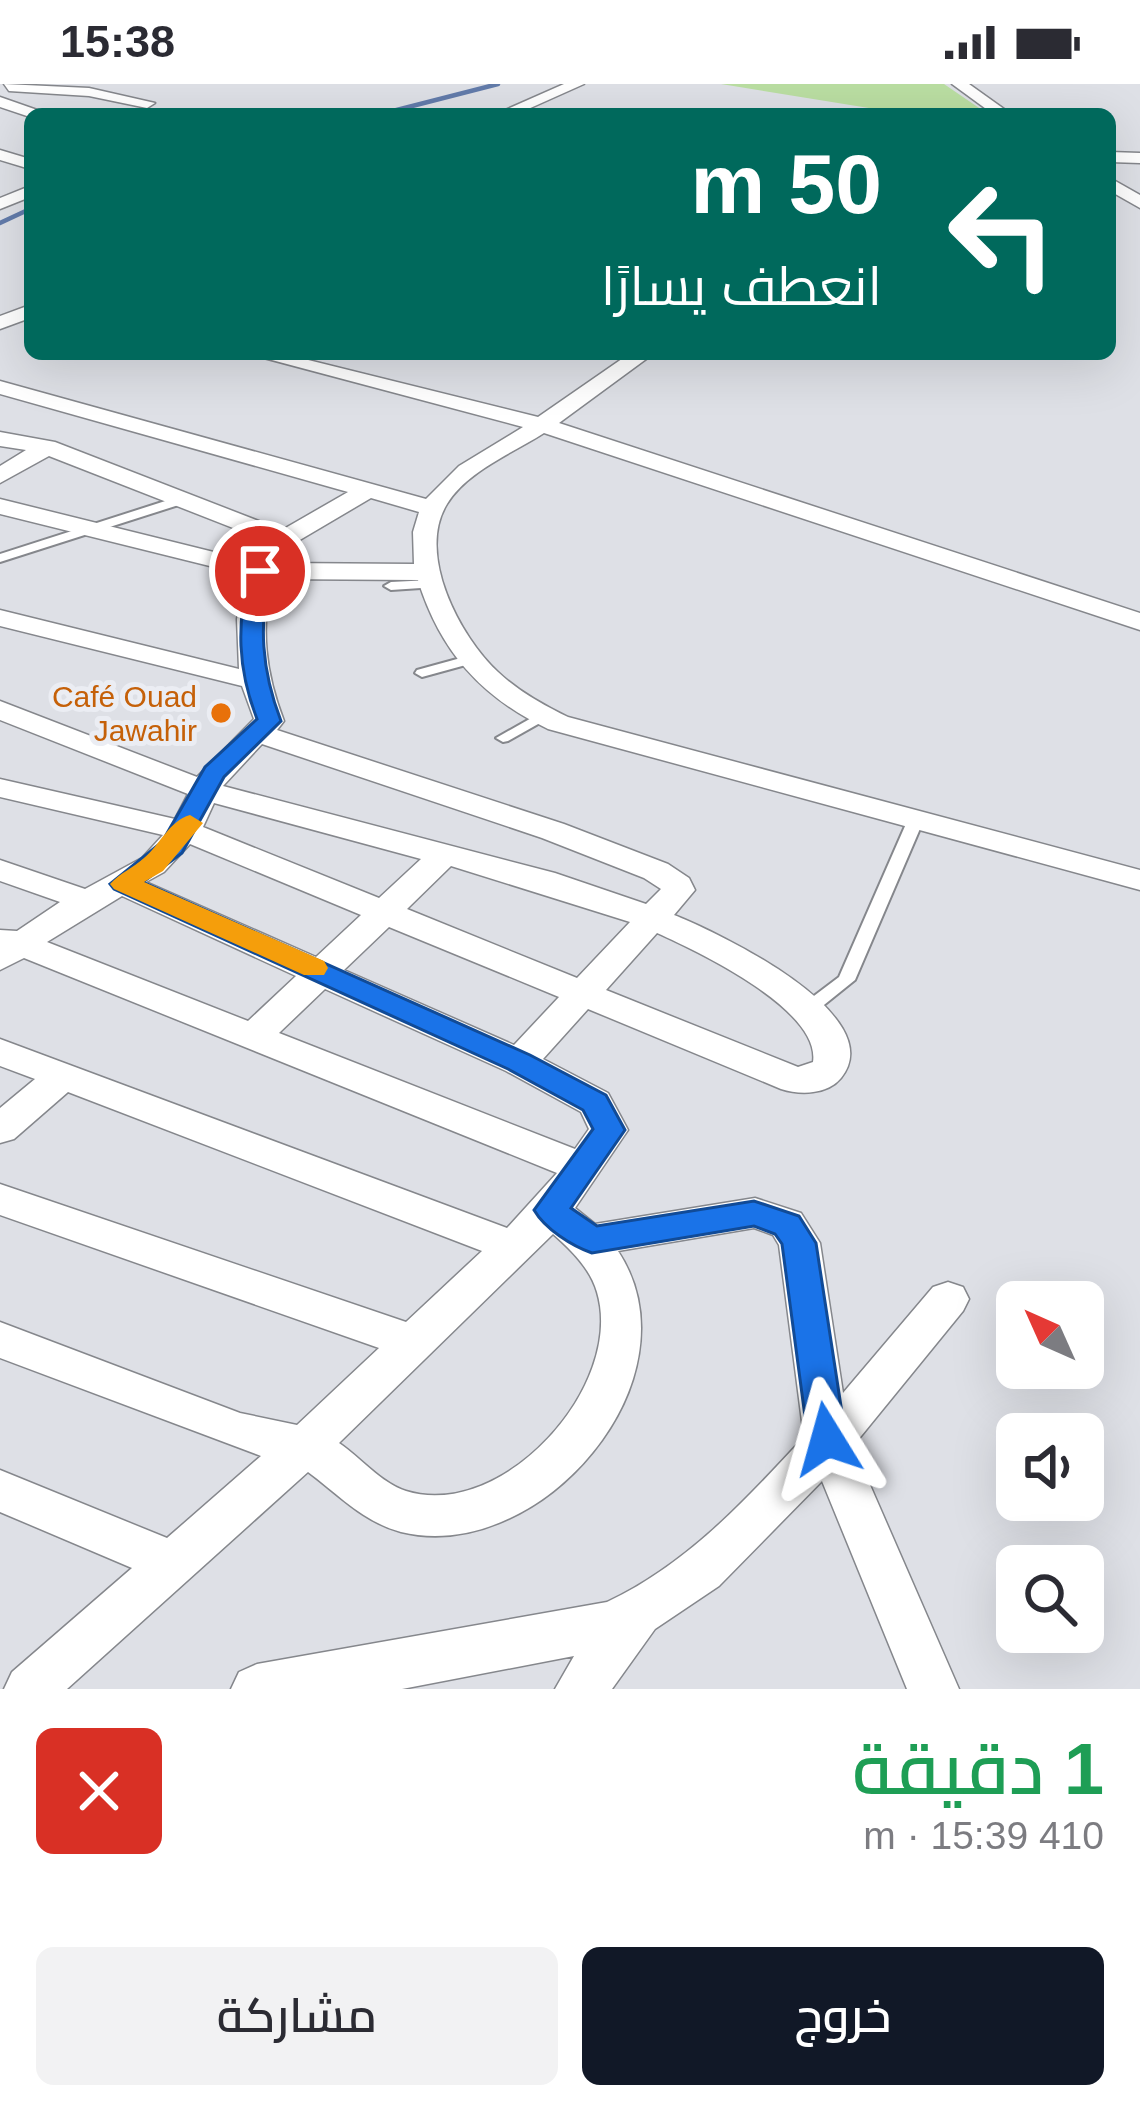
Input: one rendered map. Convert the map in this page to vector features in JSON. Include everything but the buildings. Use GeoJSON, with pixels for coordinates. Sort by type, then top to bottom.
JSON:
{"type":"FeatureCollection","features":[{"type":"Feature","properties":{"kind":"street"},"geometry":{"type":"LineString","coordinates":[[519,108],[577,84]]}},
{"type":"Feature","properties":{"kind":"street"},"geometry":{"type":"LineString","coordinates":[[959,84],[993,108]]}},
{"type":"Feature","properties":{"kind":"street"},"geometry":{"type":"LineString","coordinates":[[3,92],[89,92],[147,104]]}},
{"type":"Feature","properties":{"kind":"street"},"geometry":{"type":"LineString","coordinates":[[283,360],[542,425],[1140,622]]}},
{"type":"Feature","properties":{"kind":"street"},"geometry":{"type":"LineString","coordinates":[[634,360],[459,478],[432,508],[425,538],[429,578],[448,629],[468,660],[542,716],[686,761],[1140,880]]}},
{"type":"Feature","properties":{"kind":"street"},"geometry":{"type":"LineString","coordinates":[[0,387],[432,508]]}},
{"type":"Feature","properties":{"kind":"street"},"geometry":{"type":"LineString","coordinates":[[0,439],[47,447],[284,539]]}},
{"type":"Feature","properties":{"kind":"street"},"geometry":{"type":"LineString","coordinates":[[0,476],[47,447]]}},
{"type":"Feature","properties":{"kind":"street"},"geometry":{"type":"LineString","coordinates":[[7,946],[153,865],[185,831],[204,790],[232,752],[269,721],[254,681],[250,619],[260,571],[284,539],[368,490]]}},
{"type":"Feature","properties":{"kind":"street"},"geometry":{"type":"LineString","coordinates":[[0,506],[79,530],[260,571],[429,578]]}},
{"type":"Feature","properties":{"kind":"street"},"geometry":{"type":"LineString","coordinates":[[0,618],[254,681]]}},
{"type":"Feature","properties":{"kind":"street"},"geometry":{"type":"LineString","coordinates":[[0,711],[204,790],[600,896],[655,918],[770,980],[808,1009],[825,1027],[834,1047],[825,1076],[804,1081],[701,1044],[185,831],[0,788]]}},
{"type":"Feature","properties":{"kind":"street"},"geometry":{"type":"LineString","coordinates":[[258,733],[476,803],[670,879],[678,890],[655,918],[519,1062]]}},
{"type":"Feature","properties":{"kind":"street"},"geometry":{"type":"LineString","coordinates":[[254,1036],[442,856]]}},
{"type":"Feature","properties":{"kind":"street"},"geometry":{"type":"LineString","coordinates":[[0,870],[88,901]]}},
{"type":"Feature","properties":{"kind":"street"},"geometry":{"type":"LineString","coordinates":[[30,1689],[305,1446],[551,1210],[609,1130],[595,1102],[519,1062],[123,884]]}},
{"type":"Feature","properties":{"kind":"street"},"geometry":{"type":"LineString","coordinates":[[7,946],[254,1036],[584,1168]]}},
{"type":"Feature","properties":{"kind":"street"},"geometry":{"type":"LineString","coordinates":[[0,1052],[512,1246]]}},
{"type":"Feature","properties":{"kind":"street"},"geometry":{"type":"LineString","coordinates":[[0,1129],[64,1076]]}},
{"type":"Feature","properties":{"kind":"street"},"geometry":{"type":"LineString","coordinates":[[0,1199],[412,1342]]}},
{"type":"Feature","properties":{"kind":"street"},"geometry":{"type":"LineString","coordinates":[[0,1340],[243,1434],[305,1446],[368,1495],[400,1510],[464,1514],[503,1499],[542,1471],[608,1394],[620,1354],[620,1292],[592,1240],[551,1210]]}},
{"type":"Feature","properties":{"kind":"street"},"geometry":{"type":"LineString","coordinates":[[592,1240],[754,1214],[787,1225],[799,1243],[827,1439],[933,1689]]}},
{"type":"Feature","properties":{"kind":"street"},"geometry":{"type":"LineString","coordinates":[[256,1689],[339,1683],[618,1623],[708,1566],[827,1439],[947,1299]]}},
{"type":"Feature","properties":{"kind":"street"},"geometry":{"type":"LineString","coordinates":[[0,1490],[174,1563]]}},
{"type":"Feature","properties":{"kind":"street"},"geometry":{"type":"LineString","coordinates":[[581,1689],[637,1612]]}},
{"type":"Feature","properties":{"kind":"lane"},"geometry":{"type":"LineString","coordinates":[[0,558],[184,499]]}},
{"type":"Feature","properties":{"kind":"lane"},"geometry":{"type":"LineString","coordinates":[[391,586],[429,578]]}},
{"type":"Feature","properties":{"kind":"lane"},"geometry":{"type":"LineString","coordinates":[[422,673],[468,660]]}},
{"type":"Feature","properties":{"kind":"lane"},"geometry":{"type":"LineString","coordinates":[[503,738],[542,716]]}},
{"type":"Feature","properties":{"kind":"lane"},"geometry":{"type":"LineString","coordinates":[[808,1009],[846,980],[917,818]]}},
{"type":"Feature","properties":{"kind":"green space"},"geometry":{"type":"Polygon","coordinates":[[[721,84],[944,84],[979,108],[869,108],[721,84]]]}},
{"type":"Feature","properties":{"kind":"waterway"},"geometry":{"type":"LineString","coordinates":[[404,108],[498,84]]}},
{"type":"Feature","properties":{"kind":"waterway"},"geometry":{"type":"LineString","coordinates":[[0,223],[24,212]]}},
{"type":"Feature","properties":{"kind":"slow traffic"},"geometry":{"type":"LineString","coordinates":[[190,823],[153,865],[123,884],[314,968]]}},
{"type":"Feature","properties":{"kind":"place","name":"Café Ouad Jawahir"},"geometry":{"type":"Point","coordinates":[221,713]}},
{"type":"Feature","properties":{"kind":"route"},"geometry":{"type":"LineString","coordinates":[[260,571],[250,619],[254,681],[269,721],[214,773],[172,847],[123,884],[519,1062],[595,1102],[609,1130],[551,1210],[592,1240],[754,1214],[787,1225],[799,1243],[827,1439]]}}]}
